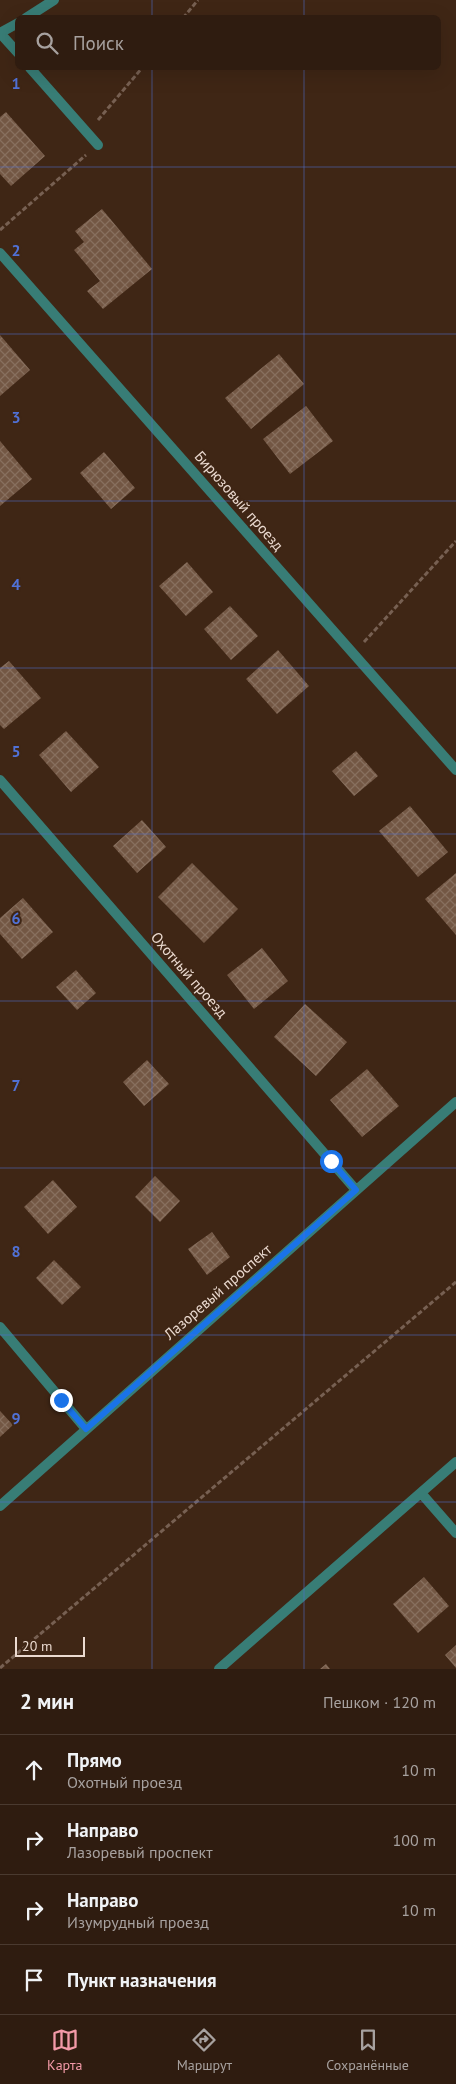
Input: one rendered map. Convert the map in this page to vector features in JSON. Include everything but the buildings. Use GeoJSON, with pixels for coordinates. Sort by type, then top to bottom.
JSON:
{"type":"FeatureCollection","features":[{"type":"Feature","properties":{"kind":"street"},"geometry":{"type":"LineString","coordinates":[[31,15],[54,0]]}},
{"type":"Feature","properties":{"kind":"street"},"geometry":{"type":"LineString","coordinates":[[15,25],[0,33],[15,50]]}},
{"type":"Feature","properties":{"kind":"street"},"geometry":{"type":"LineString","coordinates":[[32,70],[98,145]]}},
{"type":"Feature","properties":{"kind":"street","name":"Бирюзовый проезд"},"geometry":{"type":"LineString","coordinates":[[0,253],[456,770]]}},
{"type":"Feature","properties":{"kind":"street","name":"Охотный проезд"},"geometry":{"type":"LineString","coordinates":[[0,780],[356,1190]]}},
{"type":"Feature","properties":{"kind":"street","name":"Лазоревый проспект"},"geometry":{"type":"LineString","coordinates":[[0,1506],[456,1102]]}},
{"type":"Feature","properties":{"kind":"street"},"geometry":{"type":"LineString","coordinates":[[0,1328],[86,1429]]}},
{"type":"Feature","properties":{"kind":"street"},"geometry":{"type":"LineString","coordinates":[[220,1669],[456,1462]]}},
{"type":"Feature","properties":{"kind":"street"},"geometry":{"type":"LineString","coordinates":[[421,1493],[456,1532]]}},
{"type":"Feature","properties":{"kind":"path"},"geometry":{"type":"LineString","coordinates":[[186,15],[198,0]]}},
{"type":"Feature","properties":{"kind":"path"},"geometry":{"type":"LineString","coordinates":[[0,230],[98,145],[97,120],[140,70]]}},
{"type":"Feature","properties":{"kind":"path"},"geometry":{"type":"LineString","coordinates":[[353,653],[456,541]]}},
{"type":"Feature","properties":{"kind":"path"},"geometry":{"type":"LineString","coordinates":[[0,1668],[456,1282]]}},
{"type":"Feature","properties":{"kind":"route"},"geometry":{"type":"LineString","coordinates":[[61,1400],[86,1429],[356,1190],[331,1161]]}}]}
